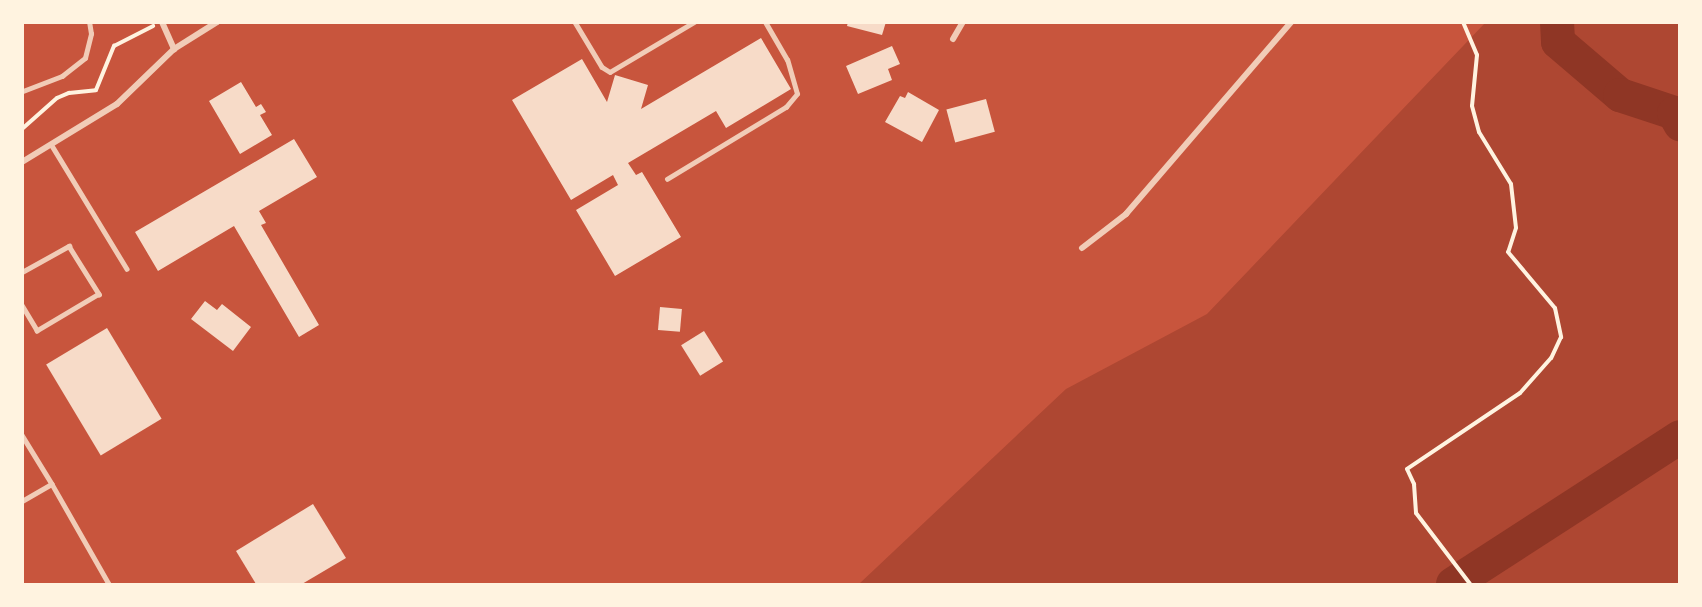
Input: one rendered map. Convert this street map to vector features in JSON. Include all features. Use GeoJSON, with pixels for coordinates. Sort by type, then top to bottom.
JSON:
{"type":"FeatureCollection","features":[{"type":"Feature","properties":{"kind":"street"},"geometry":{"type":"LineString","coordinates":[[161,22],[174,49]]}},
{"type":"Feature","properties":{"kind":"street"},"geometry":{"type":"LineString","coordinates":[[22,162],[117,104],[174,49],[217,22]]}},
{"type":"Feature","properties":{"kind":"street"},"geometry":{"type":"LineString","coordinates":[[953,39],[963,22]]}},
{"type":"Feature","properties":{"kind":"street"},"geometry":{"type":"LineString","coordinates":[[1082,248],[1126,214],[1291,22]]}},
{"type":"Feature","properties":{"kind":"lane"},"geometry":{"type":"LineString","coordinates":[[23,91],[62,76],[85,58],[91,34],[89,22]]}},
{"type":"Feature","properties":{"kind":"lane"},"geometry":{"type":"LineString","coordinates":[[575,22],[602,67],[610,72],[694,22]]}},
{"type":"Feature","properties":{"kind":"lane"},"geometry":{"type":"LineString","coordinates":[[667,179],[786,107],[797,94],[787,60],[765,22]]}},
{"type":"Feature","properties":{"kind":"lane"},"geometry":{"type":"LineString","coordinates":[[51,144],[127,269]]}},
{"type":"Feature","properties":{"kind":"lane"},"geometry":{"type":"LineString","coordinates":[[22,272],[69,246],[99,294],[37,331],[22,306]]}},
{"type":"Feature","properties":{"kind":"lane"},"geometry":{"type":"LineString","coordinates":[[22,435],[110,583]]}},
{"type":"Feature","properties":{"kind":"lane"},"geometry":{"type":"LineString","coordinates":[[22,501],[52,484]]}},
{"type":"Feature","properties":{"kind":"path"},"geometry":{"type":"LineString","coordinates":[[22,129],[57,98],[69,93],[96,90],[114,46],[161,22]]}},
{"type":"Feature","properties":{"kind":"path"},"geometry":{"type":"LineString","coordinates":[[1463,22],[1477,55],[1472,106],[1479,132],[1511,184],[1516,228],[1508,252],[1555,308],[1561,337],[1551,358],[1520,393],[1407,469],[1414,484],[1416,513],[1470,585]]}},
{"type":"Feature","properties":{"kind":"shaded area"},"geometry":{"type":"Polygon","coordinates":[[[1485,23],[1679,23],[1679,584],[859,584],[1066,389],[1207,314],[1485,23]]]}},
{"type":"Feature","properties":{"kind":"building"},"geometry":{"type":"Polygon","coordinates":[[[848,22],[886,22],[882,35],[847,26],[848,22]]]}},
{"type":"Feature","properties":{"kind":"building"},"geometry":{"type":"Polygon","coordinates":[[[761,38],[791,89],[726,128],[716,111],[628,163],[636,175],[642,172],[681,237],[615,276],[576,210],[618,185],[613,175],[571,200],[512,100],[582,59],[607,102],[615,75],[648,85],[641,109],[761,38]]]}},
{"type":"Feature","properties":{"kind":"building"},"geometry":{"type":"Polygon","coordinates":[[[892,46],[900,64],[888,69],[892,80],[858,94],[846,66],[892,46]]]}},
{"type":"Feature","properties":{"kind":"building"},"geometry":{"type":"Polygon","coordinates":[[[241,82],[256,107],[261,104],[266,112],[260,115],[272,135],[240,154],[209,101],[241,82]]]}},
{"type":"Feature","properties":{"kind":"building"},"geometry":{"type":"Polygon","coordinates":[[[908,92],[939,110],[922,142],[885,122],[900,96],[905,98],[908,92]]]}},
{"type":"Feature","properties":{"kind":"building"},"geometry":{"type":"Polygon","coordinates":[[[986,99],[995,132],[955,142],[946,110],[986,99]]]}},
{"type":"Feature","properties":{"kind":"building"},"geometry":{"type":"Polygon","coordinates":[[[294,139],[317,177],[259,211],[266,223],[261,225],[319,325],[299,337],[234,226],[158,271],[135,232],[294,139]]]}},
{"type":"Feature","properties":{"kind":"building"},"geometry":{"type":"Polygon","coordinates":[[[205,301],[217,310],[222,304],[251,327],[233,351],[191,319],[205,301]]]}},
{"type":"Feature","properties":{"kind":"building"},"geometry":{"type":"Polygon","coordinates":[[[660,307],[682,309],[680,332],[658,330],[660,307]]]}},
{"type":"Feature","properties":{"kind":"building"},"geometry":{"type":"Polygon","coordinates":[[[107,328],[162,419],[101,455],[46,365],[107,328]]]}},
{"type":"Feature","properties":{"kind":"building"},"geometry":{"type":"Polygon","coordinates":[[[704,331],[723,362],[700,376],[681,345],[704,331]]]}},
{"type":"Feature","properties":{"kind":"building"},"geometry":{"type":"Polygon","coordinates":[[[313,504],[346,558],[302,584],[256,584],[236,551],[313,504]]]}},
{"type":"Feature","properties":{"kind":"waterway"},"geometry":{"type":"LineString","coordinates":[[1557,22],[1558,42],[1620,95],[1674,113],[1680,124]]}},
{"type":"Feature","properties":{"kind":"waterway"},"geometry":{"type":"LineString","coordinates":[[1453,584],[1680,437]]}}]}
